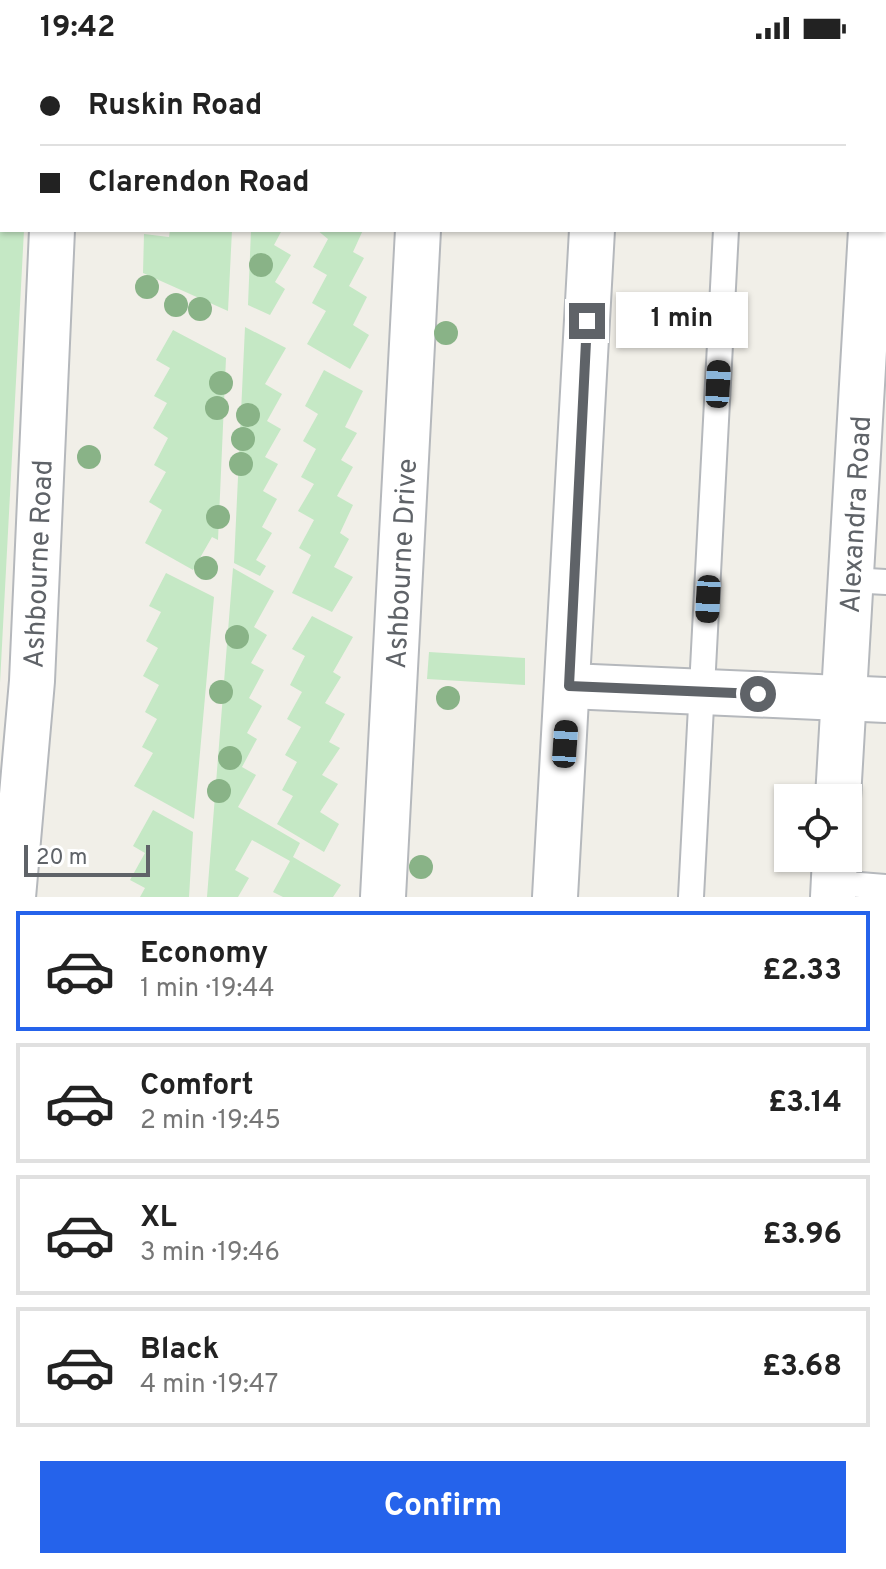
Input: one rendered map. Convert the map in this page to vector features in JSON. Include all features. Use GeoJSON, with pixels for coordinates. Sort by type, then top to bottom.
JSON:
{"type":"FeatureCollection","features":[{"type":"Feature","properties":{"kind":"street","name":"Ashbourne Road"},"geometry":{"type":"LineString","coordinates":[[13,897],[33,651],[52,232]]}},
{"type":"Feature","properties":{"kind":"street","name":"Ashbourne Drive"},"geometry":{"type":"LineString","coordinates":[[383,897],[418,232]]}},
{"type":"Feature","properties":{"kind":"street"},"geometry":{"type":"LineString","coordinates":[[555,897],[592,232]]}},
{"type":"Feature","properties":{"kind":"street","name":"Alexandra Road"},"geometry":{"type":"LineString","coordinates":[[839,784],[843,697],[868,581],[874,378],[871,232]]}},
{"type":"Feature","properties":{"kind":"street"},"geometry":{"type":"LineString","coordinates":[[569,686],[886,700]]}},
{"type":"Feature","properties":{"kind":"lane"},"geometry":{"type":"LineString","coordinates":[[691,897],[726,232]]}},
{"type":"Feature","properties":{"kind":"lane"},"geometry":{"type":"LineString","coordinates":[[834,879],[886,887]]}},
{"type":"Feature","properties":{"kind":"green space"},"geometry":{"type":"Polygon","coordinates":[[[0,232],[24,232],[0,683],[0,232]]]}},
{"type":"Feature","properties":{"kind":"green space"},"geometry":{"type":"Polygon","coordinates":[[[170,232],[232,232],[228,311],[143,273],[144,234],[169,237],[170,232]]]}},
{"type":"Feature","properties":{"kind":"green space"},"geometry":{"type":"Polygon","coordinates":[[[251,232],[281,232],[274,245],[291,255],[275,282],[285,289],[270,315],[248,305],[251,232]]]}},
{"type":"Feature","properties":{"kind":"green space"},"geometry":{"type":"Polygon","coordinates":[[[319,232],[362,232],[353,252],[364,258],[349,286],[367,297],[353,325],[369,335],[350,369],[307,344],[326,311],[312,303],[327,275],[313,267],[328,239],[319,232]]]}},
{"type":"Feature","properties":{"kind":"green space"},"geometry":{"type":"Polygon","coordinates":[[[245,327],[286,348],[265,384],[282,394],[267,421],[281,429],[265,457],[278,464],[263,491],[277,499],[262,527],[272,533],[256,560],[266,566],[260,576],[234,563],[245,327]]]}},
{"type":"Feature","properties":{"kind":"green space"},"geometry":{"type":"Polygon","coordinates":[[[173,330],[226,358],[218,540],[212,537],[193,570],[145,543],[162,510],[149,502],[166,472],[154,465],[168,438],[153,428],[167,403],[154,396],[170,368],[156,360],[173,330]]]}},
{"type":"Feature","properties":{"kind":"green space"},"geometry":{"type":"Polygon","coordinates":[[[324,370],[363,391],[345,427],[357,433],[341,460],[353,467],[337,496],[353,505],[340,533],[349,539],[334,567],[353,577],[332,612],[292,593],[311,555],[299,548],[314,520],[298,511],[314,484],[301,477],[316,449],[303,441],[318,414],[305,406],[324,370]]]}},
{"type":"Feature","properties":{"kind":"green space"},"geometry":{"type":"Polygon","coordinates":[[[233,568],[274,591],[254,627],[267,635],[251,663],[264,670],[249,698],[262,706],[247,733],[257,739],[242,767],[256,775],[238,807],[300,843],[293,857],[341,885],[333,897],[283,897],[273,892],[290,861],[252,840],[235,870],[249,878],[238,897],[207,897],[233,568]]]}},
{"type":"Feature","properties":{"kind":"green space"},"geometry":{"type":"Polygon","coordinates":[[[166,573],[214,597],[194,819],[134,786],[153,753],[142,747],[157,719],[145,712],[159,685],[143,676],[158,648],[146,641],[161,612],[149,606],[166,573]]]}},
{"type":"Feature","properties":{"kind":"green space"},"geometry":{"type":"Polygon","coordinates":[[[312,616],[353,637],[333,672],[341,677],[325,703],[345,714],[329,742],[340,748],[322,775],[338,784],[320,812],[339,824],[324,852],[277,824],[293,796],[282,790],[297,762],[285,755],[301,727],[287,719],[302,692],[290,685],[305,656],[292,649],[312,616]]]}},
{"type":"Feature","properties":{"kind":"green space"},"geometry":{"type":"Polygon","coordinates":[[[429,652],[525,658],[525,685],[427,679],[429,652]]]}},
{"type":"Feature","properties":{"kind":"green space"},"geometry":{"type":"Polygon","coordinates":[[[153,810],[193,832],[189,897],[140,897],[145,888],[130,880],[145,853],[133,846],[153,810]]]}},
{"type":"Feature","properties":{"kind":"route"},"geometry":{"type":"LineString","coordinates":[[587,321],[569,686],[758,694]]}}]}
